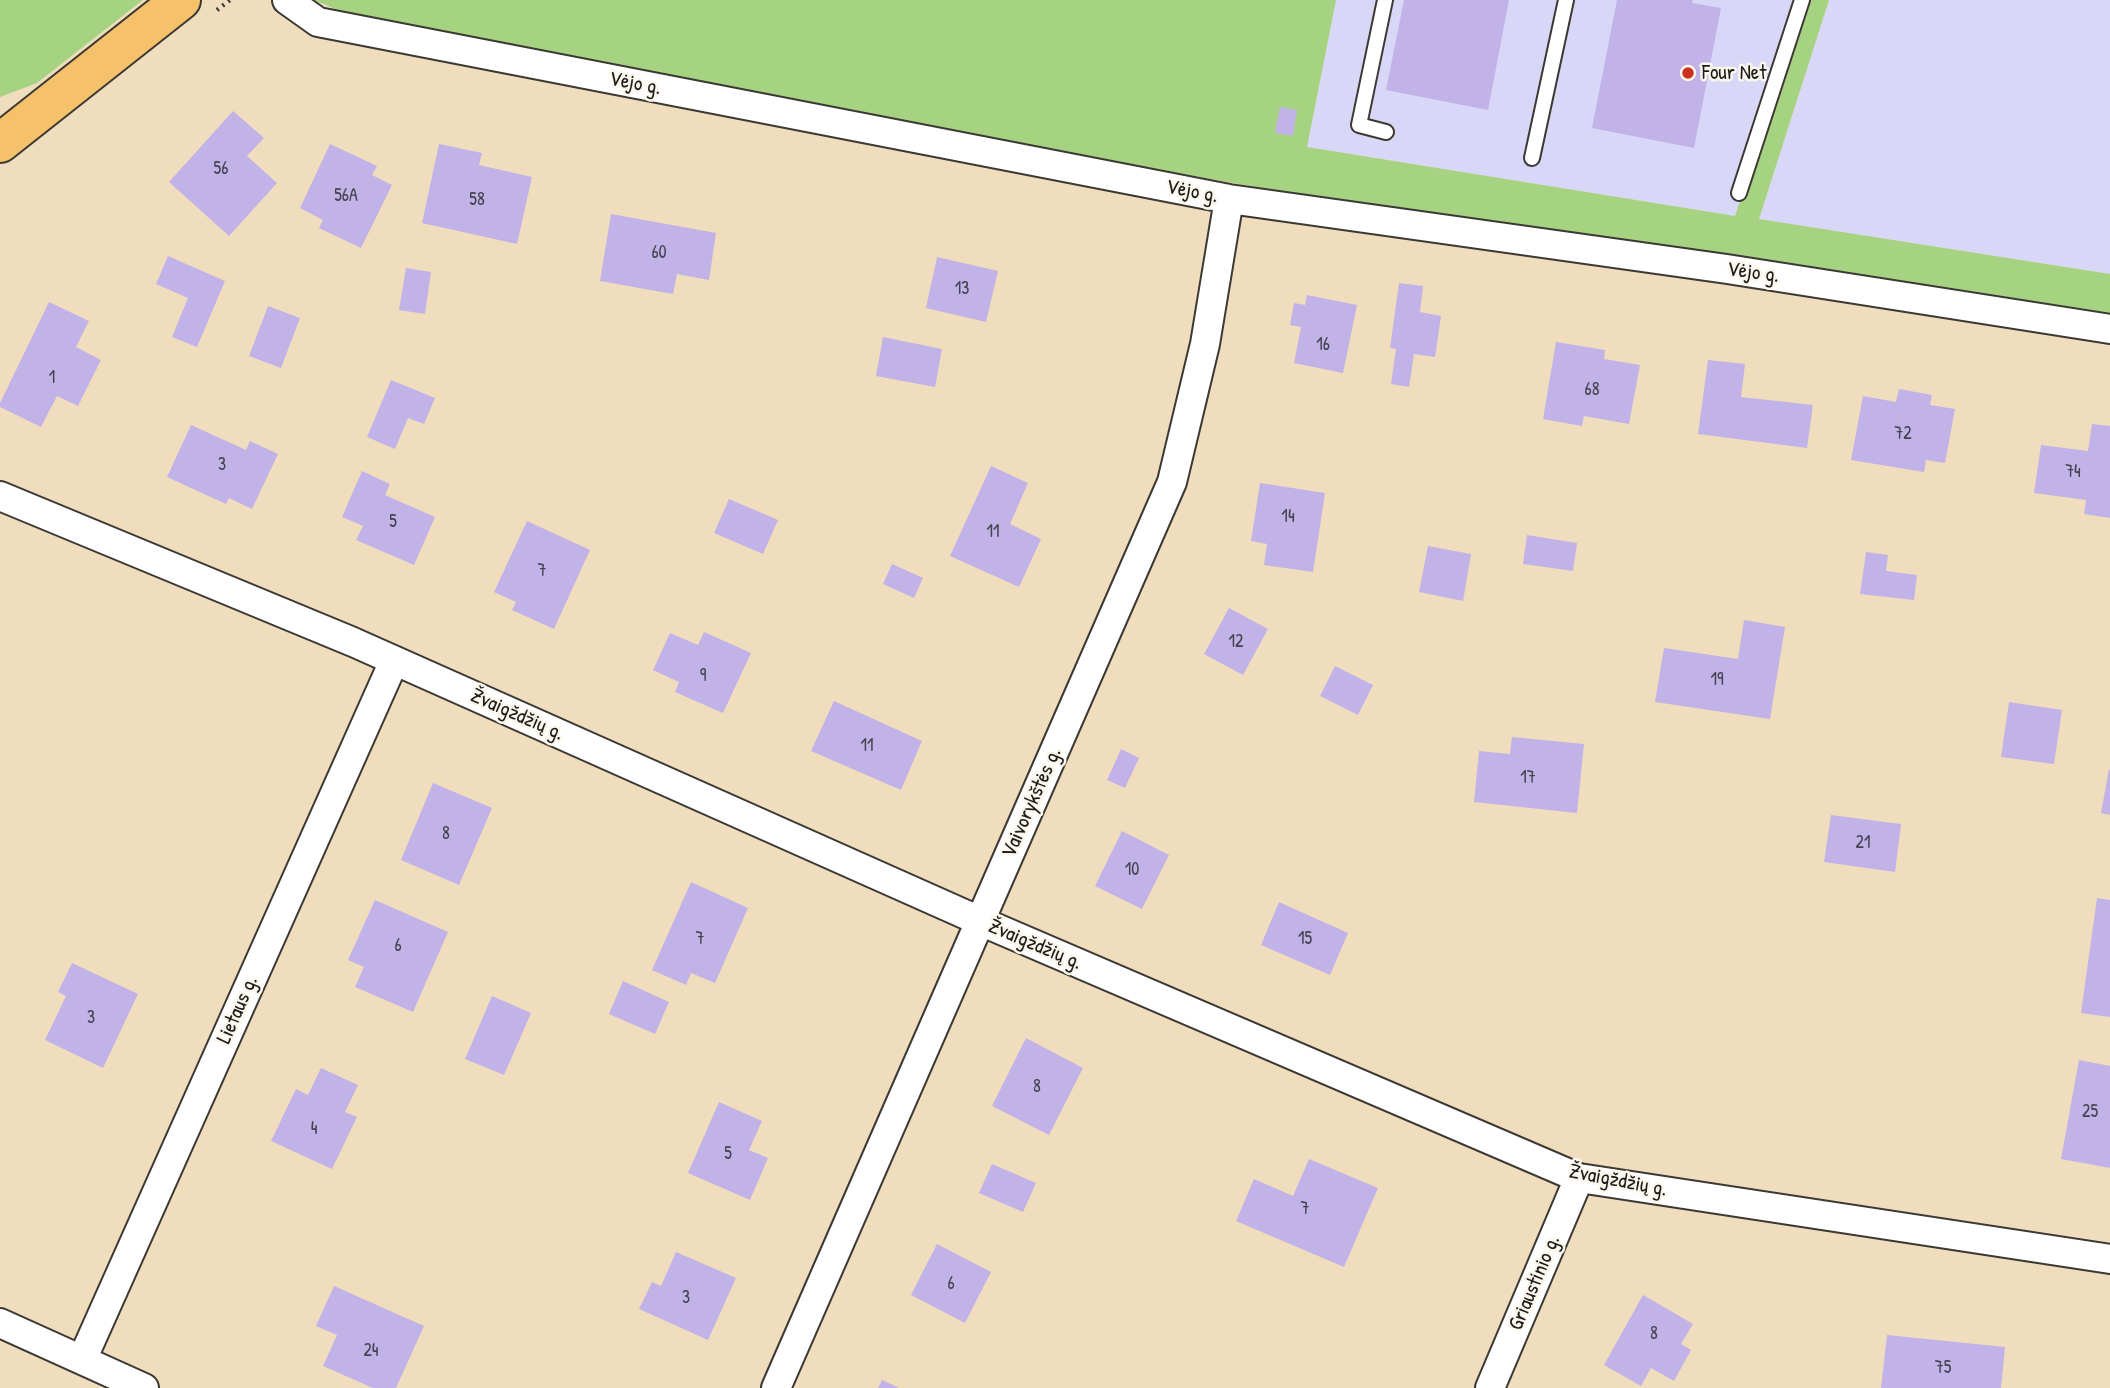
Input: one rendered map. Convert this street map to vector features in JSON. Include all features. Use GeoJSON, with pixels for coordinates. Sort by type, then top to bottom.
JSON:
{"type":"FeatureCollection","features":[{"type":"Feature","properties":{"kind":"highway"},"geometry":{"type":"LineString","coordinates":[[0,144],[181,0]]}},
{"type":"Feature","properties":{"kind":"street","name":"Vėjo g."},"geometry":{"type":"LineString","coordinates":[[288,0],[318,22],[1228,199],[1754,273],[2110,329]]}},
{"type":"Feature","properties":{"kind":"street","name":"Vaivorykštės g."},"geometry":{"type":"LineString","coordinates":[[776,1388],[1172,482],[1205,344],[1228,199]]}},
{"type":"Feature","properties":{"kind":"street","name":"Žvaigždžių g."},"geometry":{"type":"LineString","coordinates":[[0,496],[394,661],[980,921],[1579,1178],[2110,1259]]}},
{"type":"Feature","properties":{"kind":"street","name":"Lietaus g."},"geometry":{"type":"LineString","coordinates":[[82,1360],[394,661]]}},
{"type":"Feature","properties":{"kind":"street","name":"Griaustinio g."},"geometry":{"type":"LineString","coordinates":[[1490,1388],[1579,1178]]}},
{"type":"Feature","properties":{"kind":"street"},"geometry":{"type":"LineString","coordinates":[[0,1323],[144,1388]]}},
{"type":"Feature","properties":{"kind":"lane"},"geometry":{"type":"LineString","coordinates":[[1385,0],[1359,125],[1386,132]]}},
{"type":"Feature","properties":{"kind":"lane"},"geometry":{"type":"LineString","coordinates":[[1532,158],[1566,0]]}},
{"type":"Feature","properties":{"kind":"lane"},"geometry":{"type":"LineString","coordinates":[[1739,193],[1802,0]]}},
{"type":"Feature","properties":{"kind":"shaded area"},"geometry":{"type":"Polygon","coordinates":[[[1336,0],[1807,0],[1735,216],[1307,147],[1336,0]]]}},
{"type":"Feature","properties":{"kind":"shaded area"},"geometry":{"type":"Polygon","coordinates":[[[1829,0],[2110,0],[2110,274],[1759,219],[1829,0]]]}},
{"type":"Feature","properties":{"kind":"green space"},"geometry":{"type":"Polygon","coordinates":[[[0,0],[143,0],[37,83],[0,97],[0,0]]]}},
{"type":"Feature","properties":{"kind":"green space"},"geometry":{"type":"Polygon","coordinates":[[[314,0],[1336,0],[1307,147],[1735,216],[1807,0],[1829,0],[1759,219],[2110,274],[2110,314],[1308,196],[1067,154],[347,14],[314,0]]]}},
{"type":"Feature","properties":{"kind":"building"},"geometry":{"type":"Polygon","coordinates":[[[1404,0],[1509,0],[1488,110],[1386,90],[1404,0]]]}},
{"type":"Feature","properties":{"kind":"building"},"geometry":{"type":"Polygon","coordinates":[[[1617,0],[1693,0],[1692,3],[1721,8],[1694,148],[1592,128],[1617,0]]]}},
{"type":"Feature","properties":{"kind":"building"},"geometry":{"type":"Polygon","coordinates":[[[1280,107],[1297,110],[1293,136],[1275,133],[1280,107]]]}},
{"type":"Feature","properties":{"kind":"building"},"geometry":{"type":"Polygon","coordinates":[[[233,111],[264,138],[247,156],[277,183],[229,236],[169,182],[233,111]]]}},
{"type":"Feature","properties":{"kind":"building"},"geometry":{"type":"Polygon","coordinates":[[[330,144],[377,166],[372,175],[392,185],[361,248],[319,228],[323,220],[300,208],[330,144]]]}},
{"type":"Feature","properties":{"kind":"building"},"geometry":{"type":"Polygon","coordinates":[[[439,144],[482,153],[479,165],[532,177],[517,244],[422,223],[439,144]]]}},
{"type":"Feature","properties":{"kind":"building"},"geometry":{"type":"Polygon","coordinates":[[[611,214],[716,233],[709,280],[677,274],[673,294],[600,281],[611,214]]]}},
{"type":"Feature","properties":{"kind":"building"},"geometry":{"type":"Polygon","coordinates":[[[168,256],[225,281],[197,347],[172,337],[188,298],[156,284],[168,256]]]}},
{"type":"Feature","properties":{"kind":"building"},"geometry":{"type":"Polygon","coordinates":[[[937,257],[998,271],[986,322],[926,308],[937,257]]]}},
{"type":"Feature","properties":{"kind":"building"},"geometry":{"type":"Polygon","coordinates":[[[406,268],[431,272],[425,314],[399,310],[406,268]]]}},
{"type":"Feature","properties":{"kind":"building"},"geometry":{"type":"Polygon","coordinates":[[[1399,283],[1423,286],[1420,312],[1441,316],[1435,357],[1414,354],[1409,387],[1391,384],[1396,349],[1390,348],[1399,283]]]}},
{"type":"Feature","properties":{"kind":"building"},"geometry":{"type":"Polygon","coordinates":[[[1307,295],[1357,305],[1343,373],[1294,363],[1301,327],[1290,325],[1294,303],[1305,305],[1307,295]]]}},
{"type":"Feature","properties":{"kind":"building"},"geometry":{"type":"Polygon","coordinates":[[[49,302],[89,321],[76,347],[101,360],[78,406],[57,396],[41,427],[0,407],[0,403],[49,302]]]}},
{"type":"Feature","properties":{"kind":"building"},"geometry":{"type":"Polygon","coordinates":[[[268,306],[300,318],[281,368],[249,356],[268,306]]]}},
{"type":"Feature","properties":{"kind":"building"},"geometry":{"type":"Polygon","coordinates":[[[883,337],[942,349],[935,387],[876,376],[883,337]]]}},
{"type":"Feature","properties":{"kind":"building"},"geometry":{"type":"Polygon","coordinates":[[[1556,342],[1605,350],[1604,359],[1640,365],[1629,424],[1584,416],[1582,426],[1543,419],[1556,342]]]}},
{"type":"Feature","properties":{"kind":"building"},"geometry":{"type":"Polygon","coordinates":[[[1708,360],[1745,364],[1741,397],[1813,405],[1807,448],[1698,434],[1708,360]]]}},
{"type":"Feature","properties":{"kind":"building"},"geometry":{"type":"Polygon","coordinates":[[[391,380],[435,398],[424,424],[408,418],[395,449],[367,437],[391,380]]]}},
{"type":"Feature","properties":{"kind":"building"},"geometry":{"type":"Polygon","coordinates":[[[1899,389],[1932,395],[1930,405],[1955,409],[1945,463],[1926,460],[1924,472],[1851,460],[1863,396],[1896,402],[1899,389]]]}},
{"type":"Feature","properties":{"kind":"building"},"geometry":{"type":"Polygon","coordinates":[[[2092,424],[2110,426],[2110,518],[2084,514],[2086,500],[2034,493],[2041,445],[2088,451],[2092,424]]]}},
{"type":"Feature","properties":{"kind":"building"},"geometry":{"type":"Polygon","coordinates":[[[191,425],[246,450],[250,441],[278,454],[252,509],[229,498],[226,504],[167,477],[191,425]]]}},
{"type":"Feature","properties":{"kind":"building"},"geometry":{"type":"Polygon","coordinates":[[[991,466],[1028,483],[1010,524],[1041,539],[1019,587],[950,556],[991,466]]]}},
{"type":"Feature","properties":{"kind":"building"},"geometry":{"type":"Polygon","coordinates":[[[362,471],[390,484],[385,495],[435,517],[414,565],[356,540],[363,526],[342,517],[362,471]]]}},
{"type":"Feature","properties":{"kind":"building"},"geometry":{"type":"Polygon","coordinates":[[[1260,483],[1325,493],[1313,572],[1264,565],[1267,544],[1251,541],[1260,483]]]}},
{"type":"Feature","properties":{"kind":"building"},"geometry":{"type":"Polygon","coordinates":[[[729,499],[778,520],[763,554],[714,533],[729,499]]]}},
{"type":"Feature","properties":{"kind":"building"},"geometry":{"type":"Polygon","coordinates":[[[527,521],[590,550],[554,629],[512,610],[516,602],[494,592],[527,521]]]}},
{"type":"Feature","properties":{"kind":"building"},"geometry":{"type":"Polygon","coordinates":[[[1527,535],[1577,543],[1573,571],[1523,564],[1527,535]]]}},
{"type":"Feature","properties":{"kind":"building"},"geometry":{"type":"Polygon","coordinates":[[[1428,546],[1471,554],[1463,601],[1419,592],[1428,546]]]}},
{"type":"Feature","properties":{"kind":"building"},"geometry":{"type":"Polygon","coordinates":[[[1866,552],[1888,555],[1886,571],[1917,575],[1914,600],[1860,594],[1866,552]]]}},
{"type":"Feature","properties":{"kind":"building"},"geometry":{"type":"Polygon","coordinates":[[[892,564],[923,578],[914,598],[883,584],[892,564]]]}},
{"type":"Feature","properties":{"kind":"building"},"geometry":{"type":"Polygon","coordinates":[[[1229,608],[1268,629],[1243,675],[1204,654],[1229,608]]]}},
{"type":"Feature","properties":{"kind":"building"},"geometry":{"type":"Polygon","coordinates":[[[1744,620],[1785,627],[1770,719],[1655,702],[1664,648],[1738,659],[1744,620]]]}},
{"type":"Feature","properties":{"kind":"building"},"geometry":{"type":"Polygon","coordinates":[[[704,632],[751,653],[723,713],[675,692],[679,682],[653,670],[670,633],[698,645],[704,632]]]}},
{"type":"Feature","properties":{"kind":"building"},"geometry":{"type":"Polygon","coordinates":[[[1335,666],[1373,685],[1358,715],[1320,696],[1335,666]]]}},
{"type":"Feature","properties":{"kind":"building"},"geometry":{"type":"Polygon","coordinates":[[[834,701],[922,741],[901,790],[811,751],[834,701]]]}},
{"type":"Feature","properties":{"kind":"building"},"geometry":{"type":"Polygon","coordinates":[[[2009,702],[2062,710],[2054,764],[2001,757],[2009,702]]]}},
{"type":"Feature","properties":{"kind":"building"},"geometry":{"type":"Polygon","coordinates":[[[1512,737],[1584,744],[1577,813],[1474,802],[1479,751],[1510,754],[1512,737]]]}},
{"type":"Feature","properties":{"kind":"building"},"geometry":{"type":"Polygon","coordinates":[[[1121,749],[1139,758],[1125,788],[1107,780],[1121,749]]]}},
{"type":"Feature","properties":{"kind":"building"},"geometry":{"type":"Polygon","coordinates":[[[2110,770],[2110,815],[2101,813],[2110,770]]]}},
{"type":"Feature","properties":{"kind":"building"},"geometry":{"type":"Polygon","coordinates":[[[433,783],[492,808],[459,885],[401,860],[433,783]]]}},
{"type":"Feature","properties":{"kind":"building"},"geometry":{"type":"Polygon","coordinates":[[[1831,815],[1901,824],[1895,872],[1824,862],[1831,815]]]}},
{"type":"Feature","properties":{"kind":"building"},"geometry":{"type":"Polygon","coordinates":[[[1122,831],[1169,855],[1142,909],[1095,886],[1122,831]]]}},
{"type":"Feature","properties":{"kind":"building"},"geometry":{"type":"Polygon","coordinates":[[[691,882],[748,908],[715,983],[691,973],[686,985],[652,970],[691,882]]]}},
{"type":"Feature","properties":{"kind":"building"},"geometry":{"type":"Polygon","coordinates":[[[2097,898],[2110,900],[2110,1017],[2081,1013],[2097,898]]]}},
{"type":"Feature","properties":{"kind":"building"},"geometry":{"type":"Polygon","coordinates":[[[375,900],[448,932],[413,1012],[355,987],[364,967],[348,960],[375,900]]]}},
{"type":"Feature","properties":{"kind":"building"},"geometry":{"type":"Polygon","coordinates":[[[1279,902],[1348,933],[1330,975],[1261,945],[1279,902]]]}},
{"type":"Feature","properties":{"kind":"building"},"geometry":{"type":"Polygon","coordinates":[[[72,963],[138,994],[103,1068],[45,1040],[66,996],[58,992],[72,963]]]}},
{"type":"Feature","properties":{"kind":"building"},"geometry":{"type":"Polygon","coordinates":[[[623,981],[669,1002],[655,1034],[609,1014],[623,981]]]}},
{"type":"Feature","properties":{"kind":"building"},"geometry":{"type":"Polygon","coordinates":[[[492,996],[531,1013],[504,1075],[465,1059],[492,996]]]}},
{"type":"Feature","properties":{"kind":"building"},"geometry":{"type":"Polygon","coordinates":[[[1026,1038],[1083,1068],[1049,1135],[992,1106],[1026,1038]]]}},
{"type":"Feature","properties":{"kind":"building"},"geometry":{"type":"Polygon","coordinates":[[[2079,1060],[2110,1066],[2110,1168],[2061,1159],[2079,1060]]]}},
{"type":"Feature","properties":{"kind":"building"},"geometry":{"type":"Polygon","coordinates":[[[321,1068],[358,1085],[345,1112],[357,1117],[332,1169],[271,1141],[296,1089],[308,1095],[321,1068]]]}},
{"type":"Feature","properties":{"kind":"building"},"geometry":{"type":"Polygon","coordinates":[[[719,1102],[762,1121],[749,1150],[768,1158],[750,1200],[688,1173],[719,1102]]]}},
{"type":"Feature","properties":{"kind":"building"},"geometry":{"type":"Polygon","coordinates":[[[1309,1159],[1378,1188],[1344,1267],[1236,1221],[1254,1179],[1293,1196],[1309,1159]]]}},
{"type":"Feature","properties":{"kind":"building"},"geometry":{"type":"Polygon","coordinates":[[[992,1164],[1036,1183],[1023,1212],[979,1193],[992,1164]]]}},
{"type":"Feature","properties":{"kind":"building"},"geometry":{"type":"Polygon","coordinates":[[[937,1244],[991,1272],[965,1323],[911,1295],[937,1244]]]}},
{"type":"Feature","properties":{"kind":"building"},"geometry":{"type":"Polygon","coordinates":[[[676,1252],[736,1278],[708,1340],[639,1309],[652,1282],[661,1286],[676,1252]]]}},
{"type":"Feature","properties":{"kind":"building"},"geometry":{"type":"Polygon","coordinates":[[[334,1286],[424,1326],[396,1388],[373,1388],[323,1366],[337,1335],[316,1326],[334,1286]]]}},
{"type":"Feature","properties":{"kind":"building"},"geometry":{"type":"Polygon","coordinates":[[[1643,1295],[1693,1324],[1681,1344],[1691,1350],[1674,1381],[1651,1368],[1641,1386],[1604,1365],[1643,1295]]]}},
{"type":"Feature","properties":{"kind":"building"},"geometry":{"type":"Polygon","coordinates":[[[1887,1335],[2005,1347],[2001,1388],[1881,1388],[1887,1335]]]}},
{"type":"Feature","properties":{"kind":"building"},"geometry":{"type":"Polygon","coordinates":[[[882,1380],[899,1388],[878,1388],[882,1380]]]}},
{"type":"Feature","properties":{"kind":"place","name":"Four Net"},"geometry":{"type":"Point","coordinates":[1688,73]}}]}
